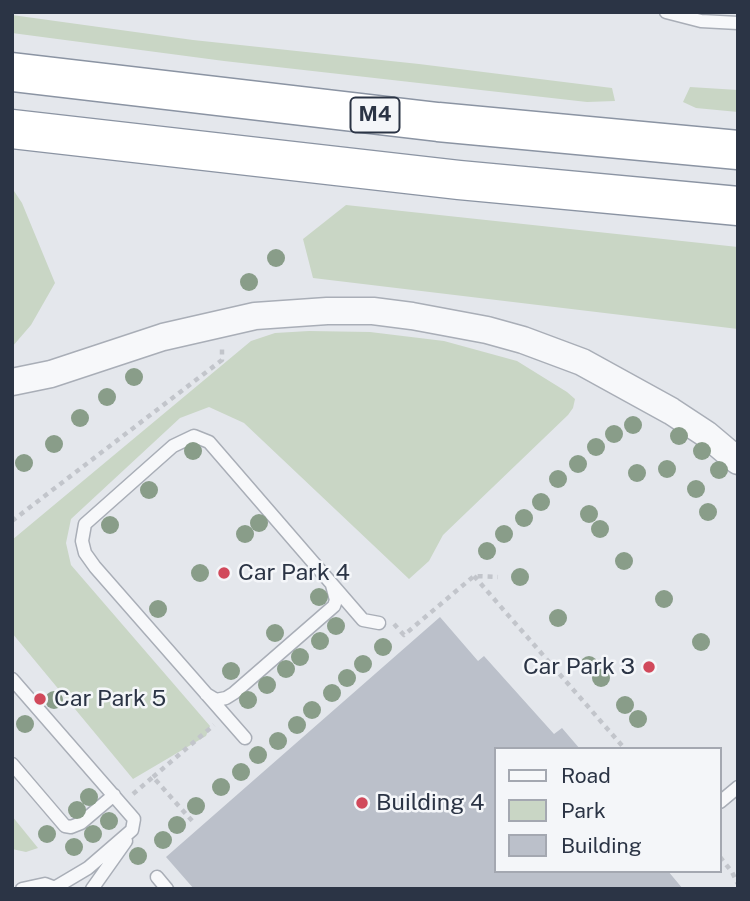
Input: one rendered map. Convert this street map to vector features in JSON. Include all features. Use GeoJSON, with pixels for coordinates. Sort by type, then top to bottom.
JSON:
{"type":"FeatureCollection","features":[{"type":"Feature","properties":{"kind":"highway","name":"M4"},"geometry":{"type":"LineString","coordinates":[[12,72],[425,120],[738,150]]}},
{"type":"Feature","properties":{"kind":"highway"},"geometry":{"type":"LineString","coordinates":[[12,129],[459,180],[738,206]]}},
{"type":"Feature","properties":{"kind":"street"},"geometry":{"type":"LineString","coordinates":[[12,382],[51,374],[163,337],[221,322],[282,313],[373,311],[487,330],[523,340],[605,374],[671,411],[706,434],[738,461]]}},
{"type":"Feature","properties":{"kind":"lane"},"geometry":{"type":"LineString","coordinates":[[666,12],[701,21],[738,23]]}},
{"type":"Feature","properties":{"kind":"lane"},"geometry":{"type":"LineString","coordinates":[[245,738],[85,553],[82,541],[85,524],[173,446],[186,438],[201,438],[209,442],[363,620],[382,619]]}},
{"type":"Feature","properties":{"kind":"lane"},"geometry":{"type":"LineString","coordinates":[[205,694],[216,700],[234,693],[334,606],[335,592],[331,582]]}},
{"type":"Feature","properties":{"kind":"lane"},"geometry":{"type":"LineString","coordinates":[[12,679],[134,819],[132,830],[92,889]]}},
{"type":"Feature","properties":{"kind":"lane"},"geometry":{"type":"LineString","coordinates":[[12,764],[65,826],[81,823],[118,800]]}},
{"type":"Feature","properties":{"kind":"lane"},"geometry":{"type":"LineString","coordinates":[[722,800],[738,787]]}},
{"type":"Feature","properties":{"kind":"lane"},"geometry":{"type":"LineString","coordinates":[[22,889],[45,884],[57,888],[88,868],[132,830]]}},
{"type":"Feature","properties":{"kind":"lane"},"geometry":{"type":"LineString","coordinates":[[157,877],[167,889]]}},
{"type":"Feature","properties":{"kind":"path"},"geometry":{"type":"LineString","coordinates":[[12,521],[222,360],[221,322]]}},
{"type":"Feature","properties":{"kind":"path"},"geometry":{"type":"LineString","coordinates":[[474,576],[623,747]]}},
{"type":"Feature","properties":{"kind":"path"},"geometry":{"type":"LineString","coordinates":[[382,619],[404,635],[474,576],[498,577]]}},
{"type":"Feature","properties":{"kind":"path"},"geometry":{"type":"LineString","coordinates":[[118,800],[153,777],[215,724]]}},
{"type":"Feature","properties":{"kind":"path"},"geometry":{"type":"LineString","coordinates":[[153,777],[194,823]]}},
{"type":"Feature","properties":{"kind":"path"},"geometry":{"type":"LineString","coordinates":[[722,860],[738,884]]}},
{"type":"Feature","properties":{"kind":"green space"},"geometry":{"type":"Polygon","coordinates":[[[12,15],[193,40],[612,88],[615,101],[587,102],[224,61],[12,33],[12,15]]]}},
{"type":"Feature","properties":{"kind":"green space"},"geometry":{"type":"Polygon","coordinates":[[[690,87],[738,90],[738,112],[696,108],[683,102],[690,87]]]}},
{"type":"Feature","properties":{"kind":"green space"},"geometry":{"type":"Polygon","coordinates":[[[12,188],[22,203],[55,283],[31,325],[12,347],[12,188]]]}},
{"type":"Feature","properties":{"kind":"green space"},"geometry":{"type":"Polygon","coordinates":[[[346,205],[738,247],[738,329],[313,278],[303,239],[346,205]]]}},
{"type":"Feature","properties":{"kind":"green space"},"geometry":{"type":"Polygon","coordinates":[[[370,332],[444,341],[517,361],[567,392],[575,399],[573,408],[443,535],[429,561],[409,579],[244,423],[209,407],[180,418],[71,519],[66,543],[71,565],[210,726],[206,736],[133,779],[12,633],[12,540],[251,341],[275,333],[370,332]]]}},
{"type":"Feature","properties":{"kind":"green space"},"geometry":{"type":"Polygon","coordinates":[[[12,816],[38,848],[26,852],[12,849],[12,816]]]}},
{"type":"Feature","properties":{"kind":"building","name":"Building 4"},"geometry":{"type":"Polygon","coordinates":[[[440,617],[478,661],[484,656],[554,734],[562,728],[578,747],[494,747],[494,873],[670,873],[683,889],[194,889],[166,857],[440,617]]]}},
{"type":"Feature","properties":{"kind":"place","name":"Car Park 4"},"geometry":{"type":"Point","coordinates":[224,573]}},
{"type":"Feature","properties":{"kind":"place","name":"Car Park 3"},"geometry":{"type":"Point","coordinates":[649,667]}},
{"type":"Feature","properties":{"kind":"place","name":"Car Park 5"},"geometry":{"type":"Point","coordinates":[40,699]}},
{"type":"Feature","properties":{"kind":"place","name":"Building 4"},"geometry":{"type":"Point","coordinates":[362,803]}}]}
